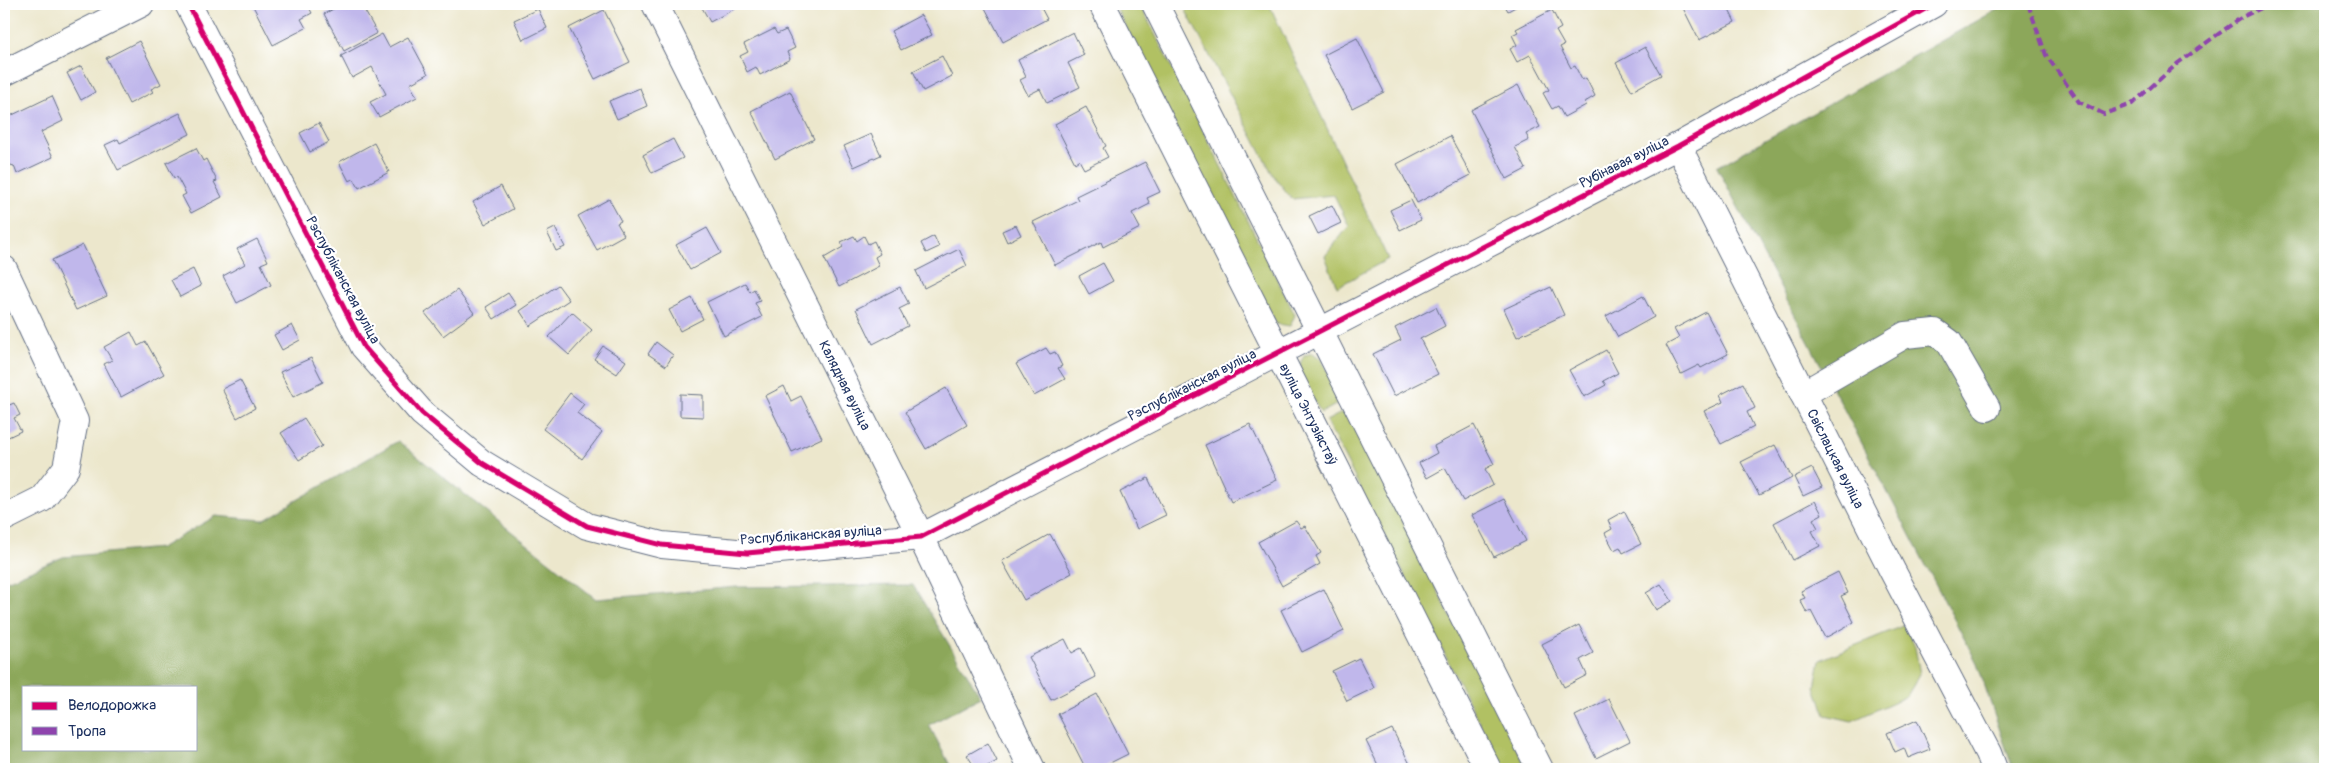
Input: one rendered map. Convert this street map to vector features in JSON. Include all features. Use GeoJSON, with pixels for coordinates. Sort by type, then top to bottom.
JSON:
{"type":"FeatureCollection","features":[{"type":"Feature","properties":{"kind":"street"},"geometry":{"type":"LineString","coordinates":[[4,74],[141,4]]}},
{"type":"Feature","properties":{"kind":"street","name":"Рэспубліканская вуліца"},"geometry":{"type":"LineString","coordinates":[[188,4],[364,347],[422,413],[482,463],[587,526],[662,545],[747,553],[921,537],[1279,352]]}},
{"type":"Feature","properties":{"kind":"street","name":"Калядная вуліца"},"geometry":{"type":"LineString","coordinates":[[655,4],[921,537],[1032,769]]}},
{"type":"Feature","properties":{"kind":"street","name":"вуліца Энтузіястаў"},"geometry":{"type":"LineString","coordinates":[[1102,4],[1488,769]]}},
{"type":"Feature","properties":{"kind":"street"},"geometry":{"type":"LineString","coordinates":[[1155,4],[1540,769]]}},
{"type":"Feature","properties":{"kind":"street","name":"Рубінавая вуліца"},"geometry":{"type":"LineString","coordinates":[[1279,352],[1678,146],[1934,4]]}},
{"type":"Feature","properties":{"kind":"street","name":"Свіслацкая вуліца"},"geometry":{"type":"LineString","coordinates":[[1678,146],[1988,753],[1994,769]]}},
{"type":"Feature","properties":{"kind":"street"},"geometry":{"type":"LineString","coordinates":[[4,270],[75,421],[66,468],[42,499],[4,518]]}},
{"type":"Feature","properties":{"kind":"street"},"geometry":{"type":"LineString","coordinates":[[1803,394],[1905,335],[1935,332],[1950,342],[1987,408]]}},
{"type":"Feature","properties":{"kind":"green space"},"geometry":{"type":"Polygon","coordinates":[[[1114,4],[1140,4],[1295,315],[1290,326],[1276,324],[1114,4]]]}},
{"type":"Feature","properties":{"kind":"green space"},"geometry":{"type":"Polygon","coordinates":[[[1185,4],[1269,4],[1388,259],[1337,287],[1325,256],[1349,226],[1334,195],[1292,199],[1273,175],[1187,13],[1185,4]]]}},
{"type":"Feature","properties":{"kind":"green space"},"geometry":{"type":"Polygon","coordinates":[[[2007,4],[2325,4],[2325,769],[2013,769],[1977,663],[1717,167],[2007,4]]]}},
{"type":"Feature","properties":{"kind":"green space"},"geometry":{"type":"Polygon","coordinates":[[[1313,353],[1321,359],[1343,401],[1321,413],[1304,384],[1300,369],[1305,355],[1313,353]]]}},
{"type":"Feature","properties":{"kind":"green space"},"geometry":{"type":"Polygon","coordinates":[[[1347,410],[1527,769],[1503,769],[1326,421],[1347,410]]]}},
{"type":"Feature","properties":{"kind":"green space"},"geometry":{"type":"Polygon","coordinates":[[[398,441],[596,599],[737,587],[913,585],[981,697],[929,725],[952,769],[4,769],[4,582],[63,557],[160,548],[216,516],[263,520],[398,441]]]}},
{"type":"Feature","properties":{"kind":"green space"},"geometry":{"type":"Polygon","coordinates":[[[1905,625],[1915,647],[1920,674],[1907,696],[1852,721],[1825,715],[1815,687],[1820,660],[1905,625]]]}},
{"type":"Feature","properties":{"kind":"building"},"geometry":{"type":"Polygon","coordinates":[[[252,4],[307,4],[312,13],[301,19],[306,28],[273,45],[252,4]]]}},
{"type":"Feature","properties":{"kind":"building"},"geometry":{"type":"Polygon","coordinates":[[[336,4],[361,4],[377,33],[344,51],[324,14],[337,7],[336,4]]]}},
{"type":"Feature","properties":{"kind":"building"},"geometry":{"type":"Polygon","coordinates":[[[700,4],[736,4],[734,5],[736,8],[710,22],[700,4]]]}},
{"type":"Feature","properties":{"kind":"building"},"geometry":{"type":"Polygon","coordinates":[[[983,4],[1039,4],[1047,19],[1003,42],[983,4]]]}},
{"type":"Feature","properties":{"kind":"building"},"geometry":{"type":"Polygon","coordinates":[[[1504,4],[1521,4],[1508,11],[1504,4]]]}},
{"type":"Feature","properties":{"kind":"building"},"geometry":{"type":"Polygon","coordinates":[[[1691,4],[1726,4],[1735,22],[1699,40],[1683,8],[1691,4]]]}},
{"type":"Feature","properties":{"kind":"building"},"geometry":{"type":"Polygon","coordinates":[[[538,9],[547,28],[523,40],[514,20],[538,9]]]}},
{"type":"Feature","properties":{"kind":"building"},"geometry":{"type":"Polygon","coordinates":[[[604,10],[630,62],[595,79],[569,28],[604,10]]]}},
{"type":"Feature","properties":{"kind":"building"},"geometry":{"type":"Polygon","coordinates":[[[1552,10],[1561,28],[1556,31],[1564,45],[1560,47],[1571,68],[1575,66],[1582,80],[1586,78],[1595,96],[1585,102],[1586,105],[1564,117],[1558,106],[1552,109],[1543,93],[1549,90],[1530,55],[1517,62],[1510,49],[1517,45],[1512,35],[1518,32],[1516,29],[1552,10]]]}},
{"type":"Feature","properties":{"kind":"building"},"geometry":{"type":"Polygon","coordinates":[[[921,15],[932,35],[901,50],[891,31],[921,15]]]}},
{"type":"Feature","properties":{"kind":"building"},"geometry":{"type":"Polygon","coordinates":[[[774,29],[777,34],[786,30],[795,48],[787,52],[790,59],[760,75],[756,67],[747,72],[740,56],[748,52],[744,44],[774,29]]]}},
{"type":"Feature","properties":{"kind":"building"},"geometry":{"type":"Polygon","coordinates":[[[1073,32],[1084,55],[1068,63],[1080,87],[1047,103],[1040,89],[1028,95],[1020,80],[1026,77],[1018,60],[1073,32]]]}},
{"type":"Feature","properties":{"kind":"building"},"geometry":{"type":"Polygon","coordinates":[[[382,34],[389,47],[408,37],[428,74],[410,84],[417,97],[379,117],[370,102],[386,94],[372,67],[352,78],[341,56],[382,34]]]}},
{"type":"Feature","properties":{"kind":"building"},"geometry":{"type":"Polygon","coordinates":[[[1357,38],[1384,92],[1352,108],[1324,55],[1357,38]]]}},
{"type":"Feature","properties":{"kind":"building"},"geometry":{"type":"Polygon","coordinates":[[[139,41],[161,84],[151,89],[153,92],[129,104],[106,58],[139,41]]]}},
{"type":"Feature","properties":{"kind":"building"},"geometry":{"type":"Polygon","coordinates":[[[1645,47],[1661,75],[1632,91],[1616,63],[1645,47]]]}},
{"type":"Feature","properties":{"kind":"building"},"geometry":{"type":"Polygon","coordinates":[[[942,56],[952,76],[923,91],[913,71],[942,56]]]}},
{"type":"Feature","properties":{"kind":"building"},"geometry":{"type":"Polygon","coordinates":[[[81,66],[95,92],[81,100],[67,73],[81,66]]]}},
{"type":"Feature","properties":{"kind":"building"},"geometry":{"type":"Polygon","coordinates":[[[1518,85],[1540,127],[1526,134],[1529,140],[1515,147],[1526,169],[1507,179],[1471,110],[1518,85]]]}},
{"type":"Feature","properties":{"kind":"building"},"geometry":{"type":"Polygon","coordinates":[[[640,88],[647,106],[617,119],[609,101],[640,88]]]}},
{"type":"Feature","properties":{"kind":"building"},"geometry":{"type":"Polygon","coordinates":[[[790,91],[814,139],[775,159],[751,111],[790,91]]]}},
{"type":"Feature","properties":{"kind":"building"},"geometry":{"type":"Polygon","coordinates":[[[52,96],[63,121],[41,132],[53,157],[17,174],[14,166],[4,163],[6,148],[4,134],[7,132],[4,119],[52,96]]]}},
{"type":"Feature","properties":{"kind":"building"},"geometry":{"type":"Polygon","coordinates":[[[1086,107],[1106,146],[1103,148],[1108,157],[1084,169],[1079,160],[1075,163],[1055,124],[1086,107]]]}},
{"type":"Feature","properties":{"kind":"building"},"geometry":{"type":"Polygon","coordinates":[[[180,113],[190,134],[118,170],[105,145],[118,139],[120,143],[180,113]]]}},
{"type":"Feature","properties":{"kind":"building"},"geometry":{"type":"Polygon","coordinates":[[[319,123],[329,142],[310,152],[300,133],[319,123]]]}},
{"type":"Feature","properties":{"kind":"building"},"geometry":{"type":"Polygon","coordinates":[[[871,134],[881,155],[854,167],[844,146],[871,134]]]}},
{"type":"Feature","properties":{"kind":"building"},"geometry":{"type":"Polygon","coordinates":[[[1450,136],[1471,175],[1417,203],[1397,164],[1450,136]]]}},
{"type":"Feature","properties":{"kind":"building"},"geometry":{"type":"Polygon","coordinates":[[[673,139],[683,158],[652,173],[643,155],[673,139]]]}},
{"type":"Feature","properties":{"kind":"building"},"geometry":{"type":"Polygon","coordinates":[[[374,143],[389,172],[359,188],[354,179],[349,181],[339,162],[374,143]]]}},
{"type":"Feature","properties":{"kind":"building"},"geometry":{"type":"Polygon","coordinates":[[[196,148],[203,161],[206,159],[217,181],[214,182],[222,197],[191,213],[182,196],[186,194],[177,177],[174,178],[166,163],[196,148]]]}},
{"type":"Feature","properties":{"kind":"building"},"geometry":{"type":"Polygon","coordinates":[[[1145,162],[1160,192],[1147,198],[1150,204],[1132,213],[1140,228],[1103,247],[1101,242],[1055,265],[1033,222],[1078,200],[1076,196],[1145,162]]]}},
{"type":"Feature","properties":{"kind":"building"},"geometry":{"type":"Polygon","coordinates":[[[501,186],[513,209],[485,224],[473,202],[501,186]]]}},
{"type":"Feature","properties":{"kind":"building"},"geometry":{"type":"Polygon","coordinates":[[[609,199],[621,221],[617,223],[624,235],[597,250],[578,216],[609,199]]]}},
{"type":"Feature","properties":{"kind":"building"},"geometry":{"type":"Polygon","coordinates":[[[1411,200],[1421,220],[1400,230],[1390,210],[1411,200]]]}},
{"type":"Feature","properties":{"kind":"building"},"geometry":{"type":"Polygon","coordinates":[[[1332,205],[1341,223],[1318,234],[1309,216],[1332,205]]]}},
{"type":"Feature","properties":{"kind":"building"},"geometry":{"type":"Polygon","coordinates":[[[1016,225],[1021,235],[1007,242],[1002,231],[1016,225]]]}},
{"type":"Feature","properties":{"kind":"building"},"geometry":{"type":"Polygon","coordinates":[[[555,228],[565,247],[556,251],[547,232],[555,228]]]}},
{"type":"Feature","properties":{"kind":"building"},"geometry":{"type":"Polygon","coordinates":[[[707,228],[721,253],[690,270],[676,245],[707,228]]]}},
{"type":"Feature","properties":{"kind":"building"},"geometry":{"type":"Polygon","coordinates":[[[854,236],[857,241],[864,236],[868,244],[874,241],[880,254],[875,257],[879,266],[839,287],[824,258],[843,247],[841,242],[854,236]]]}},
{"type":"Feature","properties":{"kind":"building"},"geometry":{"type":"Polygon","coordinates":[[[934,236],[939,247],[926,253],[921,243],[934,236]]]}},
{"type":"Feature","properties":{"kind":"building"},"geometry":{"type":"Polygon","coordinates":[[[257,239],[268,261],[261,264],[271,285],[237,303],[223,276],[245,264],[237,249],[257,239]]]}},
{"type":"Feature","properties":{"kind":"building"},"geometry":{"type":"Polygon","coordinates":[[[83,245],[107,296],[76,310],[52,260],[83,245]]]}},
{"type":"Feature","properties":{"kind":"building"},"geometry":{"type":"Polygon","coordinates":[[[959,249],[967,266],[924,288],[916,271],[959,249]]]}},
{"type":"Feature","properties":{"kind":"building"},"geometry":{"type":"Polygon","coordinates":[[[1103,263],[1113,281],[1089,294],[1079,276],[1103,263]]]}},
{"type":"Feature","properties":{"kind":"building"},"geometry":{"type":"Polygon","coordinates":[[[193,269],[201,286],[180,297],[171,280],[193,269]]]}},
{"type":"Feature","properties":{"kind":"building"},"geometry":{"type":"Polygon","coordinates":[[[745,283],[750,292],[754,289],[760,301],[755,303],[762,317],[724,336],[707,302],[745,283]]]}},
{"type":"Feature","properties":{"kind":"building"},"geometry":{"type":"Polygon","coordinates":[[[558,285],[569,300],[530,326],[520,311],[558,285]]]}},
{"type":"Feature","properties":{"kind":"building"},"geometry":{"type":"Polygon","coordinates":[[[900,287],[909,304],[899,309],[908,326],[873,344],[856,309],[900,287]]]}},
{"type":"Feature","properties":{"kind":"building"},"geometry":{"type":"Polygon","coordinates":[[[1551,287],[1564,315],[1517,337],[1504,309],[1551,287]]]}},
{"type":"Feature","properties":{"kind":"building"},"geometry":{"type":"Polygon","coordinates":[[[457,290],[474,313],[443,336],[425,313],[457,290]]]}},
{"type":"Feature","properties":{"kind":"building"},"geometry":{"type":"Polygon","coordinates":[[[508,293],[516,305],[494,319],[486,307],[508,293]]]}},
{"type":"Feature","properties":{"kind":"building"},"geometry":{"type":"Polygon","coordinates":[[[1643,296],[1654,317],[1618,337],[1606,316],[1643,296]]]}},
{"type":"Feature","properties":{"kind":"building"},"geometry":{"type":"Polygon","coordinates":[[[692,298],[703,319],[680,331],[669,310],[692,298]]]}},
{"type":"Feature","properties":{"kind":"building"},"geometry":{"type":"Polygon","coordinates":[[[1436,307],[1445,326],[1420,339],[1438,374],[1394,396],[1373,354],[1401,340],[1395,328],[1436,307]]]}},
{"type":"Feature","properties":{"kind":"building"},"geometry":{"type":"Polygon","coordinates":[[[572,312],[592,330],[569,355],[549,337],[572,312]]]}},
{"type":"Feature","properties":{"kind":"building"},"geometry":{"type":"Polygon","coordinates":[[[1706,312],[1728,354],[1701,368],[1699,365],[1681,374],[1666,345],[1679,338],[1674,329],[1706,312]]]}},
{"type":"Feature","properties":{"kind":"building"},"geometry":{"type":"Polygon","coordinates":[[[292,325],[300,340],[282,350],[274,335],[292,325]]]}},
{"type":"Feature","properties":{"kind":"building"},"geometry":{"type":"Polygon","coordinates":[[[131,332],[138,346],[146,342],[164,374],[121,397],[104,364],[112,360],[104,347],[131,332]]]}},
{"type":"Feature","properties":{"kind":"building"},"geometry":{"type":"Polygon","coordinates":[[[656,342],[673,355],[666,366],[648,354],[656,342]]]}},
{"type":"Feature","properties":{"kind":"building"},"geometry":{"type":"Polygon","coordinates":[[[603,346],[626,361],[617,374],[594,359],[603,346]]]}},
{"type":"Feature","properties":{"kind":"building"},"geometry":{"type":"Polygon","coordinates":[[[1046,348],[1050,354],[1055,352],[1062,366],[1058,368],[1065,379],[1034,396],[1016,364],[1046,348]]]}},
{"type":"Feature","properties":{"kind":"building"},"geometry":{"type":"Polygon","coordinates":[[[1606,350],[1618,373],[1603,381],[1606,385],[1584,397],[1569,370],[1606,350]]]}},
{"type":"Feature","properties":{"kind":"building"},"geometry":{"type":"Polygon","coordinates":[[[311,358],[323,382],[293,397],[280,372],[311,358]]]}},
{"type":"Feature","properties":{"kind":"building"},"geometry":{"type":"Polygon","coordinates":[[[240,380],[255,408],[237,418],[222,389],[240,380]]]}},
{"type":"Feature","properties":{"kind":"building"},"geometry":{"type":"Polygon","coordinates":[[[1743,383],[1755,408],[1747,412],[1754,427],[1721,444],[1704,411],[1723,402],[1720,395],[1743,383]]]}},
{"type":"Feature","properties":{"kind":"building"},"geometry":{"type":"Polygon","coordinates":[[[784,386],[791,401],[801,396],[822,438],[792,452],[765,396],[784,386]]]}},
{"type":"Feature","properties":{"kind":"building"},"geometry":{"type":"Polygon","coordinates":[[[946,388],[967,425],[926,449],[905,412],[946,388]]]}},
{"type":"Feature","properties":{"kind":"building"},"geometry":{"type":"Polygon","coordinates":[[[570,393],[584,404],[577,413],[602,432],[582,459],[543,429],[570,393]]]}},
{"type":"Feature","properties":{"kind":"building"},"geometry":{"type":"Polygon","coordinates":[[[680,394],[703,395],[703,417],[680,416],[680,394]]]}},
{"type":"Feature","properties":{"kind":"building"},"geometry":{"type":"Polygon","coordinates":[[[4,400],[7,406],[14,403],[20,415],[14,418],[21,431],[4,439],[4,400]]]}},
{"type":"Feature","properties":{"kind":"building"},"geometry":{"type":"Polygon","coordinates":[[[304,418],[322,446],[299,460],[281,433],[304,418]]]}},
{"type":"Feature","properties":{"kind":"building"},"geometry":{"type":"Polygon","coordinates":[[[1250,424],[1277,480],[1231,502],[1205,445],[1250,424]]]}},
{"type":"Feature","properties":{"kind":"building"},"geometry":{"type":"Polygon","coordinates":[[[1474,425],[1494,464],[1485,469],[1493,485],[1463,501],[1445,468],[1427,478],[1419,463],[1437,453],[1434,446],[1474,425]]]}},
{"type":"Feature","properties":{"kind":"building"},"geometry":{"type":"Polygon","coordinates":[[[1775,445],[1792,478],[1759,495],[1741,462],[1775,445]]]}},
{"type":"Feature","properties":{"kind":"building"},"geometry":{"type":"Polygon","coordinates":[[[1812,468],[1822,487],[1803,496],[1794,477],[1812,468]]]}},
{"type":"Feature","properties":{"kind":"building"},"geometry":{"type":"Polygon","coordinates":[[[1148,478],[1166,515],[1137,529],[1120,492],[1148,478]]]}},
{"type":"Feature","properties":{"kind":"building"},"geometry":{"type":"Polygon","coordinates":[[[1504,499],[1526,541],[1494,557],[1472,515],[1504,499]]]}},
{"type":"Feature","properties":{"kind":"building"},"geometry":{"type":"Polygon","coordinates":[[[1815,501],[1822,514],[1813,519],[1818,528],[1812,531],[1820,546],[1793,560],[1774,523],[1815,501]]]}},
{"type":"Feature","properties":{"kind":"building"},"geometry":{"type":"Polygon","coordinates":[[[1624,511],[1641,544],[1623,553],[1620,547],[1614,550],[1605,533],[1612,529],[1608,520],[1624,511]]]}},
{"type":"Feature","properties":{"kind":"building"},"geometry":{"type":"Polygon","coordinates":[[[1296,521],[1301,528],[1305,526],[1321,553],[1316,556],[1320,564],[1282,586],[1258,542],[1296,521]]]}},
{"type":"Feature","properties":{"kind":"building"},"geometry":{"type":"Polygon","coordinates":[[[1050,534],[1072,573],[1024,600],[1002,561],[1050,534]]]}},
{"type":"Feature","properties":{"kind":"building"},"geometry":{"type":"Polygon","coordinates":[[[1838,572],[1848,593],[1841,596],[1854,622],[1825,638],[1811,611],[1807,613],[1800,600],[1805,598],[1801,591],[1838,572]]]}},
{"type":"Feature","properties":{"kind":"building"},"geometry":{"type":"Polygon","coordinates":[[[1661,584],[1672,601],[1656,610],[1646,593],[1661,584]]]}},
{"type":"Feature","properties":{"kind":"building"},"geometry":{"type":"Polygon","coordinates":[[[1324,589],[1344,631],[1302,652],[1281,610],[1324,589]]]}},
{"type":"Feature","properties":{"kind":"building"},"geometry":{"type":"Polygon","coordinates":[[[1579,625],[1593,653],[1580,660],[1587,675],[1564,687],[1542,644],[1579,625]]]}},
{"type":"Feature","properties":{"kind":"building"},"geometry":{"type":"Polygon","coordinates":[[[1065,639],[1072,653],[1081,648],[1096,677],[1051,700],[1029,657],[1065,639]]]}},
{"type":"Feature","properties":{"kind":"building"},"geometry":{"type":"Polygon","coordinates":[[[1359,658],[1374,688],[1347,701],[1332,671],[1359,658]]]}},
{"type":"Feature","properties":{"kind":"building"},"geometry":{"type":"Polygon","coordinates":[[[1097,694],[1128,754],[1098,769],[1086,769],[1058,714],[1097,694]]]}},
{"type":"Feature","properties":{"kind":"building"},"geometry":{"type":"Polygon","coordinates":[[[1609,699],[1630,741],[1596,758],[1575,716],[1609,699]]]}},
{"type":"Feature","properties":{"kind":"building"},"geometry":{"type":"Polygon","coordinates":[[[1917,720],[1930,749],[1908,758],[1904,748],[1895,752],[1887,733],[1917,720]]]}},
{"type":"Feature","properties":{"kind":"building"},"geometry":{"type":"Polygon","coordinates":[[[1392,729],[1410,764],[1394,769],[1391,764],[1380,769],[1366,741],[1392,729]]]}},
{"type":"Feature","properties":{"kind":"building"},"geometry":{"type":"Polygon","coordinates":[[[988,743],[997,761],[982,769],[976,769],[967,755],[988,743]]]}},
{"type":"Feature","properties":{"kind":"marked path"},"geometry":{"type":"LineString","coordinates":[[2028,4],[2046,55],[2079,102],[2104,114],[2132,104],[2178,63],[2242,17],[2270,4]]}},
{"type":"Feature","properties":{"kind":"cycle path"},"geometry":{"type":"LineString","coordinates":[[188,4],[364,347],[422,413],[482,463],[587,526],[662,545],[747,553],[921,537],[1678,146],[1934,4]]}}]}
